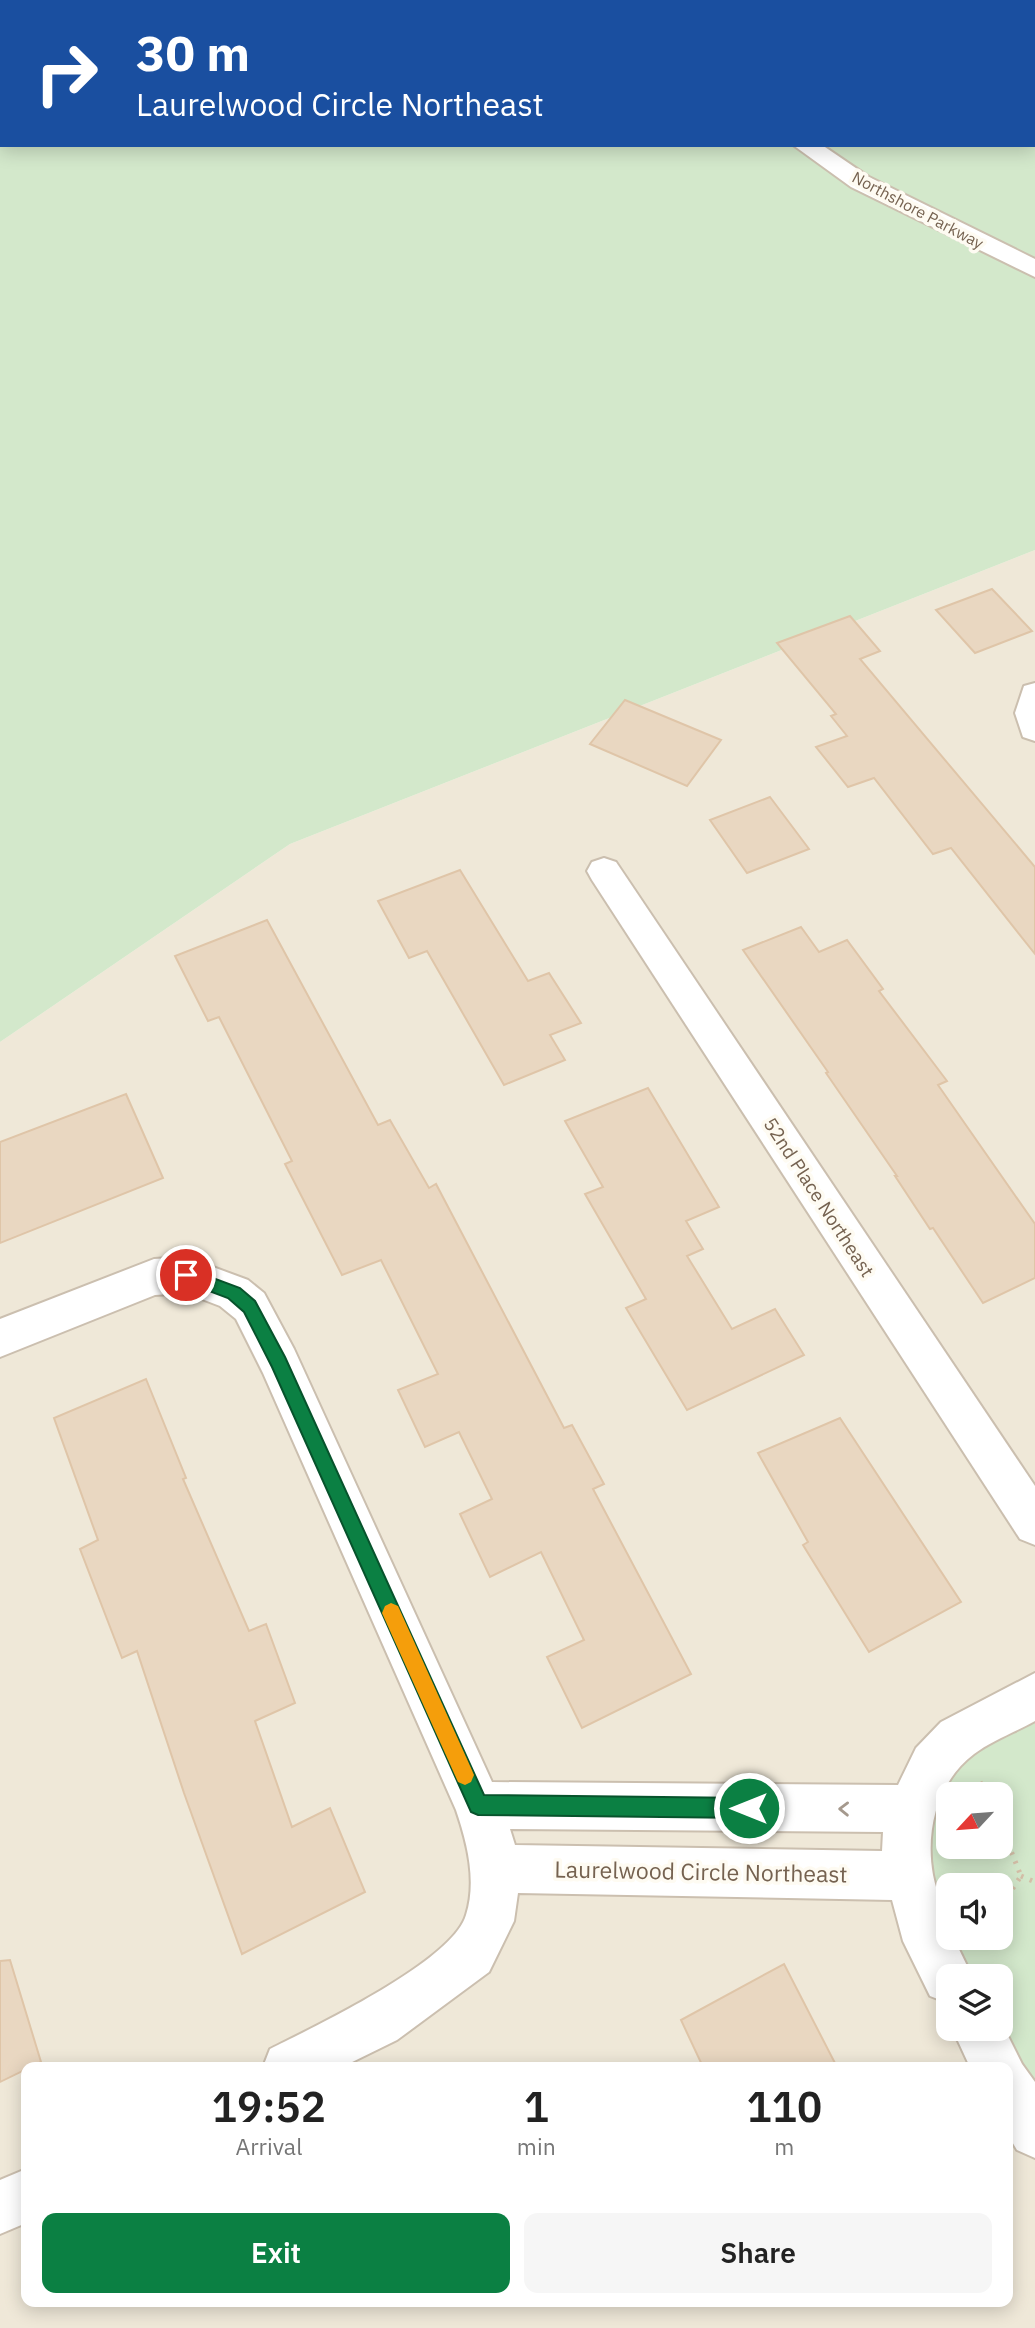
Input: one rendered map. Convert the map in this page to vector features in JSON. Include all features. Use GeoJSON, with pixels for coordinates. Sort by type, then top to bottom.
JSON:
{"type":"FeatureCollection","features":[{"type":"Feature","properties":{"kind":"street","name":"Northshore Parkway"},"geometry":{"type":"LineString","coordinates":[[808,147],[860,182],[1035,269]]}},
{"type":"Feature","properties":{"kind":"street"},"geometry":{"type":"LineString","coordinates":[[1035,694],[1031,713],[1035,729]]}},
{"type":"Feature","properties":{"kind":"street","name":"52nd Place Northeast"},"geometry":{"type":"LineString","coordinates":[[604,871],[1035,1524]]}},
{"type":"Feature","properties":{"kind":"street"},"geometry":{"type":"LineString","coordinates":[[0,1338],[154,1277],[186,1275],[234,1293],[250,1306],[279,1362],[478,1805],[490,1839],[495,1882],[490,1921],[472,1955],[379,2022],[298,2062]]}},
{"type":"Feature","properties":{"kind":"street"},"geometry":{"type":"LineString","coordinates":[[940,1964],[928,1941],[909,1875],[905,1841],[912,1809],[932,1764],[957,1738],[1035,1696]]}},
{"type":"Feature","properties":{"kind":"street"},"geometry":{"type":"LineString","coordinates":[[478,1805],[912,1809]]}},
{"type":"Feature","properties":{"kind":"street","name":"Laurelwood Circle Northeast"},"geometry":{"type":"LineString","coordinates":[[494,1869],[909,1875]]}},
{"type":"Feature","properties":{"kind":"street"},"geometry":{"type":"LineString","coordinates":[[984,2041],[995,2062]]}},
{"type":"Feature","properties":{"kind":"street"},"geometry":{"type":"LineString","coordinates":[[1013,2093],[1035,2133]]}},
{"type":"Feature","properties":{"kind":"street"},"geometry":{"type":"LineString","coordinates":[[0,2208],[21,2198]]}},
{"type":"Feature","properties":{"kind":"path"},"geometry":{"type":"LineString","coordinates":[[1013,1856],[1021,1876],[1035,1882]]}},
{"type":"Feature","properties":{"kind":"path"},"geometry":{"type":"LineString","coordinates":[[1013,1888],[1021,1876]]}},
{"type":"Feature","properties":{"kind":"shaded area"},"geometry":{"type":"Polygon","coordinates":[[[1035,550],[1035,1695],[932,1764],[928,1941],[940,1964],[936,1964],[936,2041],[984,2041],[995,2062],[21,2062],[21,2307],[1013,2307],[1013,2093],[1035,2132],[1035,2328],[0,2328],[0,1042],[290,844],[1035,550]]]}},
{"type":"Feature","properties":{"kind":"green space"},"geometry":{"type":"Polygon","coordinates":[[[0,147],[1035,147],[1035,550],[290,844],[0,1042],[0,147]]]}},
{"type":"Feature","properties":{"kind":"green space"},"geometry":{"type":"Polygon","coordinates":[[[1035,1695],[1035,2132],[1013,2079],[1013,2062],[1007,2062],[1003,2041],[1013,2041],[1013,1964],[940,1964],[928,1941],[932,1764],[1035,1695]]]}},
{"type":"Feature","properties":{"kind":"building"},"geometry":{"type":"Polygon","coordinates":[[[992,589],[1032,631],[975,653],[936,610],[992,589]]]}},
{"type":"Feature","properties":{"kind":"building"},"geometry":{"type":"Polygon","coordinates":[[[850,616],[880,651],[860,659],[1035,867],[1035,954],[951,848],[933,854],[874,778],[848,787],[816,747],[847,736],[831,716],[836,714],[777,643],[850,616]]]}},
{"type":"Feature","properties":{"kind":"building"},"geometry":{"type":"Polygon","coordinates":[[[625,700],[721,740],[687,786],[590,744],[625,700]]]}},
{"type":"Feature","properties":{"kind":"building"},"geometry":{"type":"Polygon","coordinates":[[[770,797],[809,849],[747,873],[710,820],[770,797]]]}},
{"type":"Feature","properties":{"kind":"building"},"geometry":{"type":"Polygon","coordinates":[[[460,870],[528,981],[549,973],[581,1023],[550,1035],[565,1060],[504,1085],[427,951],[409,958],[378,901],[460,870]]]}},
{"type":"Feature","properties":{"kind":"building"},"geometry":{"type":"Polygon","coordinates":[[[267,920],[378,1125],[390,1120],[429,1188],[436,1184],[564,1428],[572,1425],[604,1484],[593,1489],[691,1674],[582,1728],[547,1657],[584,1640],[541,1552],[490,1577],[460,1514],[492,1499],[459,1432],[425,1447],[398,1390],[438,1374],[381,1260],[342,1275],[285,1164],[292,1161],[219,1017],[208,1021],[175,956],[267,920]]]}},
{"type":"Feature","properties":{"kind":"building"},"geometry":{"type":"Polygon","coordinates":[[[801,927],[819,952],[847,940],[883,989],[879,991],[947,1081],[938,1085],[1035,1224],[1035,1278],[983,1303],[933,1228],[930,1229],[826,1073],[828,1072],[743,950],[801,927]]]}},
{"type":"Feature","properties":{"kind":"building"},"geometry":{"type":"Polygon","coordinates":[[[648,1088],[719,1207],[686,1221],[703,1249],[687,1256],[732,1329],[775,1309],[804,1355],[687,1410],[626,1308],[646,1299],[585,1194],[603,1187],[565,1121],[648,1088]]]}},
{"type":"Feature","properties":{"kind":"building"},"geometry":{"type":"Polygon","coordinates":[[[126,1094],[163,1178],[0,1243],[0,1142],[126,1094]]]}},
{"type":"Feature","properties":{"kind":"building"},"geometry":{"type":"Polygon","coordinates":[[[146,1379],[186,1478],[183,1479],[249,1631],[266,1624],[295,1703],[255,1721],[292,1827],[330,1808],[365,1892],[242,1954],[137,1651],[122,1658],[80,1549],[98,1540],[54,1418],[146,1379]]]}},
{"type":"Feature","properties":{"kind":"building"},"geometry":{"type":"Polygon","coordinates":[[[840,1418],[961,1602],[869,1652],[803,1545],[808,1542],[758,1453],[840,1418]]]}},
{"type":"Feature","properties":{"kind":"building"},"geometry":{"type":"Polygon","coordinates":[[[10,1960],[41,2062],[21,2062],[21,2072],[0,2082],[0,1961],[10,1960]]]}},
{"type":"Feature","properties":{"kind":"building"},"geometry":{"type":"Polygon","coordinates":[[[784,1964],[834,2062],[701,2062],[681,2020],[784,1964]]]}},
{"type":"Feature","properties":{"kind":"slow traffic"},"geometry":{"type":"LineString","coordinates":[[391,1613],[465,1775]]}},
{"type":"Feature","properties":{"kind":"route"},"geometry":{"type":"LineString","coordinates":[[186,1275],[234,1293],[250,1306],[279,1362],[478,1805],[749,1808]]}}]}
